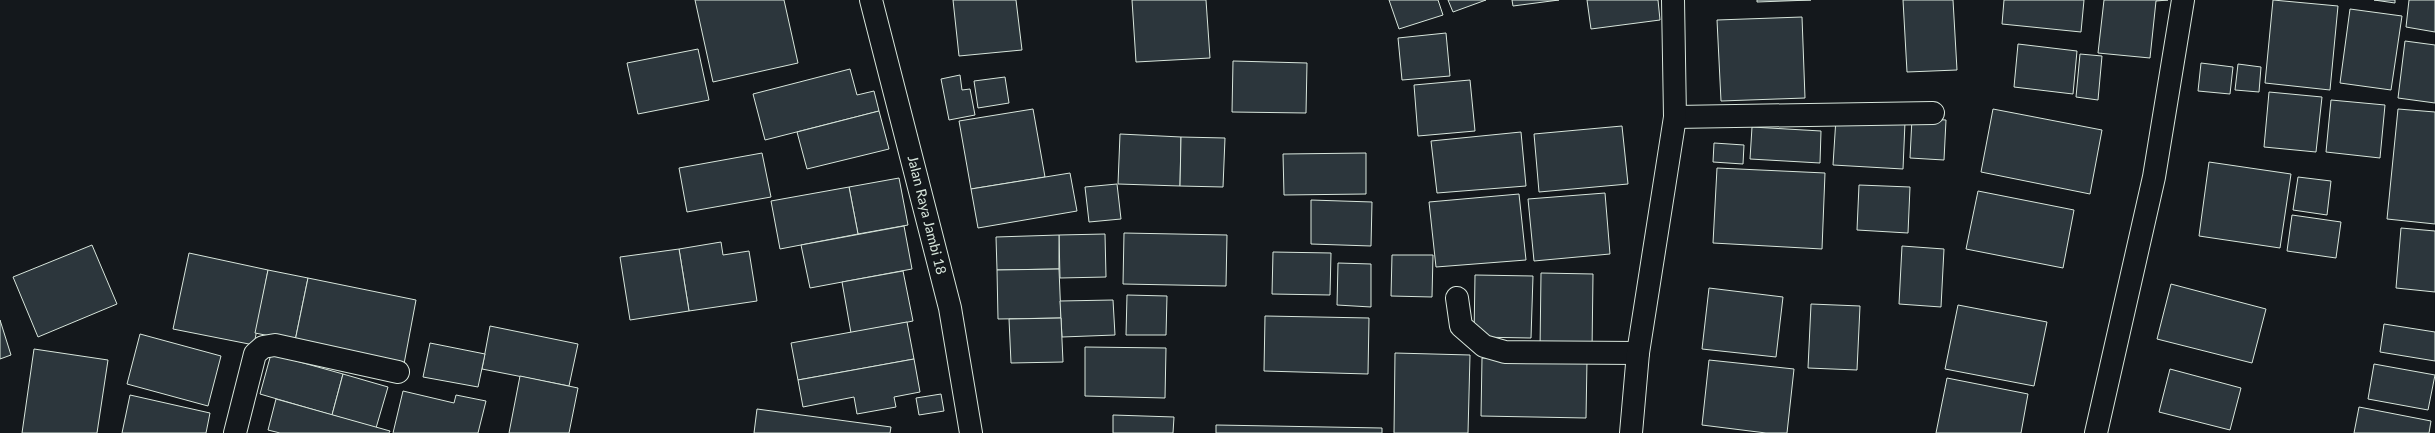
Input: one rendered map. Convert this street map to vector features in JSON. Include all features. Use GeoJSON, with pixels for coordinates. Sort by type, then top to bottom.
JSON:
{"type":"FeatureCollection","features":[{"type":"Feature","properties":{"kind":"street","name":"Jalan Raya Jambi 18"},"geometry":{"type":"LineString","coordinates":[[871,0],[950,308],[971,433]]}},
{"type":"Feature","properties":{"kind":"street"},"geometry":{"type":"LineString","coordinates":[[1631,433],[1638,353],[1675,117],[1673,0]]}},
{"type":"Feature","properties":{"kind":"street"},"geometry":{"type":"LineString","coordinates":[[2096,433],[2154,177],[2183,0]]}},
{"type":"Feature","properties":{"kind":"street"},"geometry":{"type":"LineString","coordinates":[[1675,117],[1933,113]]}},
{"type":"Feature","properties":{"kind":"street"},"geometry":{"type":"LineString","coordinates":[[1457,298],[1461,326],[1484,346],[1505,352],[1638,353]]}},
{"type":"Feature","properties":{"kind":"street"},"geometry":{"type":"LineString","coordinates":[[235,433],[255,354],[263,347],[275,345],[398,372]]}},
{"type":"Feature","properties":{"kind":"building"},"geometry":{"type":"Polygon","coordinates":[[[695,0],[784,0],[798,63],[713,82],[695,0]]]}},
{"type":"Feature","properties":{"kind":"building"},"geometry":{"type":"Polygon","coordinates":[[[953,0],[1016,0],[1022,50],[959,56],[953,0]]]}},
{"type":"Feature","properties":{"kind":"building"},"geometry":{"type":"Polygon","coordinates":[[[1132,0],[1206,0],[1210,58],[1136,62],[1132,0]]]}},
{"type":"Feature","properties":{"kind":"building"},"geometry":{"type":"Polygon","coordinates":[[[1389,0],[1438,0],[1443,15],[1399,29],[1389,0]]]}},
{"type":"Feature","properties":{"kind":"building"},"geometry":{"type":"Polygon","coordinates":[[[1448,0],[1486,0],[1453,12],[1448,0]]]}},
{"type":"Feature","properties":{"kind":"building"},"geometry":{"type":"Polygon","coordinates":[[[1512,0],[1559,0],[1513,6],[1512,0]]]}},
{"type":"Feature","properties":{"kind":"building"},"geometry":{"type":"Polygon","coordinates":[[[1587,0],[1658,0],[1660,20],[1591,29],[1587,0]]]}},
{"type":"Feature","properties":{"kind":"building"},"geometry":{"type":"Polygon","coordinates":[[[1757,0],[1811,0],[1757,2],[1757,0]]]}},
{"type":"Feature","properties":{"kind":"building"},"geometry":{"type":"Polygon","coordinates":[[[1903,0],[1953,0],[1957,70],[1907,72],[1903,0]]]}},
{"type":"Feature","properties":{"kind":"building"},"geometry":{"type":"Polygon","coordinates":[[[2004,0],[2084,0],[2081,32],[2002,24],[2004,0]]]}},
{"type":"Feature","properties":{"kind":"building"},"geometry":{"type":"Polygon","coordinates":[[[2104,0],[2168,0],[2156,1],[2150,58],[2098,53],[2104,0]]]}},
{"type":"Feature","properties":{"kind":"building"},"geometry":{"type":"Polygon","coordinates":[[[2273,0],[2338,6],[2330,90],[2265,83],[2273,0]]]}},
{"type":"Feature","properties":{"kind":"building"},"geometry":{"type":"Polygon","coordinates":[[[2374,0],[2395,0],[2395,3],[2374,0]]]}},
{"type":"Feature","properties":{"kind":"building"},"geometry":{"type":"Polygon","coordinates":[[[2409,0],[2435,0],[2435,32],[2406,27],[2409,0]]]}},
{"type":"Feature","properties":{"kind":"building"},"geometry":{"type":"Polygon","coordinates":[[[2350,9],[2402,16],[2391,90],[2340,83],[2350,9]]]}},
{"type":"Feature","properties":{"kind":"building"},"geometry":{"type":"Polygon","coordinates":[[[1802,17],[1805,98],[1721,101],[1717,20],[1802,17]]]}},
{"type":"Feature","properties":{"kind":"building"},"geometry":{"type":"Polygon","coordinates":[[[1446,33],[1450,76],[1402,80],[1398,38],[1446,33]]]}},
{"type":"Feature","properties":{"kind":"building"},"geometry":{"type":"Polygon","coordinates":[[[2405,41],[2435,45],[2435,103],[2398,98],[2405,41]]]}},
{"type":"Feature","properties":{"kind":"building"},"geometry":{"type":"Polygon","coordinates":[[[2018,44],[2077,51],[2073,94],[2014,87],[2018,44]]]}},
{"type":"Feature","properties":{"kind":"building"},"geometry":{"type":"Polygon","coordinates":[[[698,49],[709,100],[638,114],[627,63],[698,49]]]}},
{"type":"Feature","properties":{"kind":"building"},"geometry":{"type":"Polygon","coordinates":[[[2080,54],[2102,56],[2098,100],[2076,97],[2080,54]]]}},
{"type":"Feature","properties":{"kind":"building"},"geometry":{"type":"Polygon","coordinates":[[[1233,61],[1307,63],[1306,113],[1232,112],[1233,61]]]}},
{"type":"Feature","properties":{"kind":"building"},"geometry":{"type":"Polygon","coordinates":[[[2201,63],[2233,67],[2230,94],[2198,91],[2201,63]]]}},
{"type":"Feature","properties":{"kind":"building"},"geometry":{"type":"Polygon","coordinates":[[[2238,64],[2261,67],[2259,92],[2235,90],[2238,64]]]}},
{"type":"Feature","properties":{"kind":"building"},"geometry":{"type":"Polygon","coordinates":[[[850,69],[857,95],[874,91],[879,111],[765,140],[753,94],[850,69]]]}},
{"type":"Feature","properties":{"kind":"building"},"geometry":{"type":"Polygon","coordinates":[[[960,75],[962,90],[970,89],[975,115],[949,120],[941,79],[960,75]]]}},
{"type":"Feature","properties":{"kind":"building"},"geometry":{"type":"Polygon","coordinates":[[[1005,77],[1009,103],[978,108],[974,81],[1005,77]]]}},
{"type":"Feature","properties":{"kind":"building"},"geometry":{"type":"Polygon","coordinates":[[[1470,80],[1475,131],[1418,136],[1414,85],[1470,80]]]}},
{"type":"Feature","properties":{"kind":"building"},"geometry":{"type":"Polygon","coordinates":[[[2269,92],[2322,97],[2316,152],[2264,147],[2269,92]]]}},
{"type":"Feature","properties":{"kind":"building"},"geometry":{"type":"Polygon","coordinates":[[[2331,100],[2385,105],[2380,158],[2326,152],[2331,100]]]}},
{"type":"Feature","properties":{"kind":"building"},"geometry":{"type":"Polygon","coordinates":[[[1033,109],[1045,177],[971,189],[959,121],[1033,109]]]}},
{"type":"Feature","properties":{"kind":"building"},"geometry":{"type":"Polygon","coordinates":[[[1993,109],[2102,130],[2090,194],[1981,172],[1993,109]]]}},
{"type":"Feature","properties":{"kind":"building"},"geometry":{"type":"Polygon","coordinates":[[[2398,109],[2435,112],[2435,224],[2387,219],[2398,109]]]}},
{"type":"Feature","properties":{"kind":"building"},"geometry":{"type":"Polygon","coordinates":[[[879,111],[889,149],[807,169],[797,132],[879,111]]]}},
{"type":"Feature","properties":{"kind":"building"},"geometry":{"type":"Polygon","coordinates":[[[1836,118],[1905,122],[1903,169],[1833,165],[1836,118]]]}},
{"type":"Feature","properties":{"kind":"building"},"geometry":{"type":"Polygon","coordinates":[[[1912,118],[1946,120],[1944,160],[1910,158],[1912,118]]]}},
{"type":"Feature","properties":{"kind":"building"},"geometry":{"type":"Polygon","coordinates":[[[1622,126],[1628,184],[1539,192],[1534,134],[1622,126]]]}},
{"type":"Feature","properties":{"kind":"building"},"geometry":{"type":"Polygon","coordinates":[[[1752,127],[1821,131],[1820,163],[1750,159],[1752,127]]]}},
{"type":"Feature","properties":{"kind":"building"},"geometry":{"type":"Polygon","coordinates":[[[1521,132],[1526,186],[1437,193],[1431,141],[1521,132]]]}},
{"type":"Feature","properties":{"kind":"building"},"geometry":{"type":"Polygon","coordinates":[[[1120,134],[1181,137],[1180,186],[1118,184],[1120,134]]]}},
{"type":"Feature","properties":{"kind":"building"},"geometry":{"type":"Polygon","coordinates":[[[1181,137],[1225,138],[1223,187],[1180,186],[1181,137]]]}},
{"type":"Feature","properties":{"kind":"building"},"geometry":{"type":"Polygon","coordinates":[[[1714,143],[1744,145],[1743,164],[1713,162],[1714,143]]]}},
{"type":"Feature","properties":{"kind":"building"},"geometry":{"type":"Polygon","coordinates":[[[762,153],[771,197],[687,212],[679,168],[762,153]]]}},
{"type":"Feature","properties":{"kind":"building"},"geometry":{"type":"Polygon","coordinates":[[[1366,153],[1366,194],[1284,195],[1283,154],[1366,153]]]}},
{"type":"Feature","properties":{"kind":"building"},"geometry":{"type":"Polygon","coordinates":[[[2209,162],[2291,174],[2280,248],[2199,236],[2209,162]]]}},
{"type":"Feature","properties":{"kind":"building"},"geometry":{"type":"Polygon","coordinates":[[[1717,168],[1825,173],[1822,249],[1713,243],[1717,168]]]}},
{"type":"Feature","properties":{"kind":"building"},"geometry":{"type":"Polygon","coordinates":[[[1070,173],[1077,211],[978,228],[971,189],[1070,173]]]}},
{"type":"Feature","properties":{"kind":"building"},"geometry":{"type":"Polygon","coordinates":[[[2298,177],[2331,181],[2327,215],[2293,210],[2298,177]]]}},
{"type":"Feature","properties":{"kind":"building"},"geometry":{"type":"Polygon","coordinates":[[[899,178],[908,225],[858,234],[849,187],[899,178]]]}},
{"type":"Feature","properties":{"kind":"building"},"geometry":{"type":"Polygon","coordinates":[[[1117,184],[1121,219],[1089,222],[1085,187],[1117,184]]]}},
{"type":"Feature","properties":{"kind":"building"},"geometry":{"type":"Polygon","coordinates":[[[1859,185],[1910,187],[1908,233],[1857,230],[1859,185]]]}},
{"type":"Feature","properties":{"kind":"building"},"geometry":{"type":"Polygon","coordinates":[[[849,187],[858,234],[780,249],[771,201],[849,187]]]}},
{"type":"Feature","properties":{"kind":"building"},"geometry":{"type":"Polygon","coordinates":[[[1978,191],[2074,210],[2063,268],[1966,249],[1978,191]]]}},
{"type":"Feature","properties":{"kind":"building"},"geometry":{"type":"Polygon","coordinates":[[[1605,193],[1610,254],[1534,261],[1528,199],[1605,193]]]}},
{"type":"Feature","properties":{"kind":"building"},"geometry":{"type":"Polygon","coordinates":[[[1519,194],[1526,260],[1436,267],[1429,202],[1519,194]]]}},
{"type":"Feature","properties":{"kind":"building"},"geometry":{"type":"Polygon","coordinates":[[[1311,200],[1372,202],[1371,246],[1311,244],[1311,200]]]}},
{"type":"Feature","properties":{"kind":"building"},"geometry":{"type":"Polygon","coordinates":[[[2292,215],[2341,222],[2336,258],[2287,251],[2292,215]]]}},
{"type":"Feature","properties":{"kind":"building"},"geometry":{"type":"Polygon","coordinates":[[[904,226],[912,269],[810,288],[801,245],[904,226]]]}},
{"type":"Feature","properties":{"kind":"building"},"geometry":{"type":"Polygon","coordinates":[[[2401,228],[2435,231],[2435,292],[2396,288],[2401,228]]]}},
{"type":"Feature","properties":{"kind":"building"},"geometry":{"type":"Polygon","coordinates":[[[1124,233],[1227,235],[1226,286],[1123,284],[1124,233]]]}},
{"type":"Feature","properties":{"kind":"building"},"geometry":{"type":"Polygon","coordinates":[[[1105,234],[1106,277],[1060,278],[1059,235],[1105,234]]]}},
{"type":"Feature","properties":{"kind":"building"},"geometry":{"type":"Polygon","coordinates":[[[1059,235],[1059,269],[997,270],[996,237],[1059,235]]]}},
{"type":"Feature","properties":{"kind":"building"},"geometry":{"type":"Polygon","coordinates":[[[721,242],[723,255],[749,251],[757,301],[689,311],[679,249],[721,242]]]}},
{"type":"Feature","properties":{"kind":"building"},"geometry":{"type":"Polygon","coordinates":[[[92,245],[117,304],[38,337],[13,277],[92,245]]]}},
{"type":"Feature","properties":{"kind":"building"},"geometry":{"type":"Polygon","coordinates":[[[1902,246],[1944,249],[1941,307],[1899,304],[1902,246]]]}},
{"type":"Feature","properties":{"kind":"building"},"geometry":{"type":"Polygon","coordinates":[[[679,249],[689,311],[630,320],[620,257],[679,249]]]}},
{"type":"Feature","properties":{"kind":"building"},"geometry":{"type":"Polygon","coordinates":[[[1273,252],[1331,253],[1330,295],[1272,294],[1273,252]]]}},
{"type":"Feature","properties":{"kind":"building"},"geometry":{"type":"Polygon","coordinates":[[[189,253],[268,270],[254,345],[173,329],[189,253]]]}},
{"type":"Feature","properties":{"kind":"building"},"geometry":{"type":"Polygon","coordinates":[[[1392,255],[1433,255],[1432,297],[1391,296],[1392,255]]]}},
{"type":"Feature","properties":{"kind":"building"},"geometry":{"type":"Polygon","coordinates":[[[1338,263],[1371,264],[1371,307],[1337,305],[1338,263]]]}},
{"type":"Feature","properties":{"kind":"building"},"geometry":{"type":"Polygon","coordinates":[[[1059,269],[1061,318],[998,319],[997,270],[1059,269]]]}},
{"type":"Feature","properties":{"kind":"building"},"geometry":{"type":"Polygon","coordinates":[[[268,270],[308,278],[295,341],[255,333],[268,270]]]}},
{"type":"Feature","properties":{"kind":"building"},"geometry":{"type":"Polygon","coordinates":[[[903,271],[913,321],[851,333],[842,282],[903,271]]]}},
{"type":"Feature","properties":{"kind":"building"},"geometry":{"type":"Polygon","coordinates":[[[1541,273],[1593,274],[1592,351],[1540,350],[1541,273]]]}},
{"type":"Feature","properties":{"kind":"building"},"geometry":{"type":"Polygon","coordinates":[[[1475,275],[1533,276],[1531,338],[1474,337],[1475,275]]]}},
{"type":"Feature","properties":{"kind":"building"},"geometry":{"type":"Polygon","coordinates":[[[308,278],[416,300],[404,364],[295,341],[308,278]]]}},
{"type":"Feature","properties":{"kind":"building"},"geometry":{"type":"Polygon","coordinates":[[[2171,284],[2266,309],[2252,363],[2157,339],[2171,284]]]}},
{"type":"Feature","properties":{"kind":"building"},"geometry":{"type":"Polygon","coordinates":[[[1709,288],[1783,297],[1776,357],[1702,349],[1709,288]]]}},
{"type":"Feature","properties":{"kind":"building"},"geometry":{"type":"Polygon","coordinates":[[[1127,295],[1167,296],[1166,335],[1126,335],[1127,295]]]}},
{"type":"Feature","properties":{"kind":"building"},"geometry":{"type":"Polygon","coordinates":[[[1113,300],[1115,335],[1062,337],[1060,301],[1113,300]]]}},
{"type":"Feature","properties":{"kind":"building"},"geometry":{"type":"Polygon","coordinates":[[[1811,304],[1860,306],[1857,370],[1808,368],[1811,304]]]}},
{"type":"Feature","properties":{"kind":"building"},"geometry":{"type":"Polygon","coordinates":[[[1958,305],[2047,322],[2034,386],[1945,369],[1958,305]]]}},
{"type":"Feature","properties":{"kind":"building"},"geometry":{"type":"Polygon","coordinates":[[[1265,316],[1369,318],[1368,374],[1264,371],[1265,316]]]}},
{"type":"Feature","properties":{"kind":"building"},"geometry":{"type":"Polygon","coordinates":[[[1061,318],[1063,362],[1011,363],[1009,319],[1061,318]]]}},
{"type":"Feature","properties":{"kind":"building"},"geometry":{"type":"Polygon","coordinates":[[[0,320],[11,355],[0,359],[0,320]]]}},
{"type":"Feature","properties":{"kind":"building"},"geometry":{"type":"Polygon","coordinates":[[[907,322],[914,359],[798,380],[791,343],[907,322]]]}},
{"type":"Feature","properties":{"kind":"building"},"geometry":{"type":"Polygon","coordinates":[[[2384,324],[2435,332],[2435,361],[2380,352],[2384,324]]]}},
{"type":"Feature","properties":{"kind":"building"},"geometry":{"type":"Polygon","coordinates":[[[490,326],[578,344],[569,386],[482,369],[490,326]]]}},
{"type":"Feature","properties":{"kind":"building"},"geometry":{"type":"Polygon","coordinates":[[[140,334],[221,356],[208,406],[127,384],[140,334]]]}},
{"type":"Feature","properties":{"kind":"building"},"geometry":{"type":"Polygon","coordinates":[[[430,343],[485,354],[478,387],[423,377],[430,343]]]}},
{"type":"Feature","properties":{"kind":"building"},"geometry":{"type":"Polygon","coordinates":[[[1085,347],[1166,348],[1165,398],[1085,396],[1085,347]]]}},
{"type":"Feature","properties":{"kind":"building"},"geometry":{"type":"Polygon","coordinates":[[[34,349],[108,360],[97,433],[22,433],[34,349]]]}},
{"type":"Feature","properties":{"kind":"building"},"geometry":{"type":"Polygon","coordinates":[[[1395,353],[1470,355],[1468,433],[1394,433],[1395,353]]]}},
{"type":"Feature","properties":{"kind":"building"},"geometry":{"type":"Polygon","coordinates":[[[271,354],[343,374],[332,415],[260,394],[271,354]]]}},
{"type":"Feature","properties":{"kind":"building"},"geometry":{"type":"Polygon","coordinates":[[[1482,358],[1587,360],[1586,418],[1481,416],[1482,358]]]}},
{"type":"Feature","properties":{"kind":"building"},"geometry":{"type":"Polygon","coordinates":[[[914,359],[920,392],[894,397],[896,407],[857,414],[854,397],[803,407],[798,380],[914,359]]]}},
{"type":"Feature","properties":{"kind":"building"},"geometry":{"type":"Polygon","coordinates":[[[1709,360],[1794,369],[1787,433],[1766,433],[1702,425],[1709,360]]]}},
{"type":"Feature","properties":{"kind":"building"},"geometry":{"type":"Polygon","coordinates":[[[2374,364],[2435,375],[2428,410],[2368,399],[2374,364]]]}},
{"type":"Feature","properties":{"kind":"building"},"geometry":{"type":"Polygon","coordinates":[[[2170,369],[2241,388],[2230,430],[2159,412],[2170,369]]]}},
{"type":"Feature","properties":{"kind":"building"},"geometry":{"type":"Polygon","coordinates":[[[343,374],[388,387],[376,428],[332,415],[343,374]]]}},
{"type":"Feature","properties":{"kind":"building"},"geometry":{"type":"Polygon","coordinates":[[[520,376],[578,388],[569,433],[509,433],[520,376]]]}},
{"type":"Feature","properties":{"kind":"building"},"geometry":{"type":"Polygon","coordinates":[[[1947,378],[2028,394],[2021,433],[1936,433],[1947,378]]]}},
{"type":"Feature","properties":{"kind":"building"},"geometry":{"type":"Polygon","coordinates":[[[403,391],[454,403],[456,395],[486,401],[478,433],[393,433],[403,391]]]}},
{"type":"Feature","properties":{"kind":"building"},"geometry":{"type":"Polygon","coordinates":[[[941,394],[944,411],[919,415],[916,398],[941,394]]]}},
{"type":"Feature","properties":{"kind":"building"},"geometry":{"type":"Polygon","coordinates":[[[130,395],[210,413],[206,433],[122,433],[130,395]]]}},
{"type":"Feature","properties":{"kind":"building"},"geometry":{"type":"Polygon","coordinates":[[[276,399],[390,431],[389,433],[280,433],[268,430],[276,399]]]}},
{"type":"Feature","properties":{"kind":"building"},"geometry":{"type":"Polygon","coordinates":[[[2359,407],[2431,421],[2429,433],[2354,433],[2359,407]]]}},
{"type":"Feature","properties":{"kind":"building"},"geometry":{"type":"Polygon","coordinates":[[[757,409],[891,427],[890,433],[754,433],[757,409]]]}},
{"type":"Feature","properties":{"kind":"building"},"geometry":{"type":"Polygon","coordinates":[[[1113,415],[1174,417],[1173,433],[1113,433],[1113,415]]]}},
{"type":"Feature","properties":{"kind":"building"},"geometry":{"type":"Polygon","coordinates":[[[1216,425],[1382,428],[1382,433],[1216,433],[1216,425]]]}}]}
